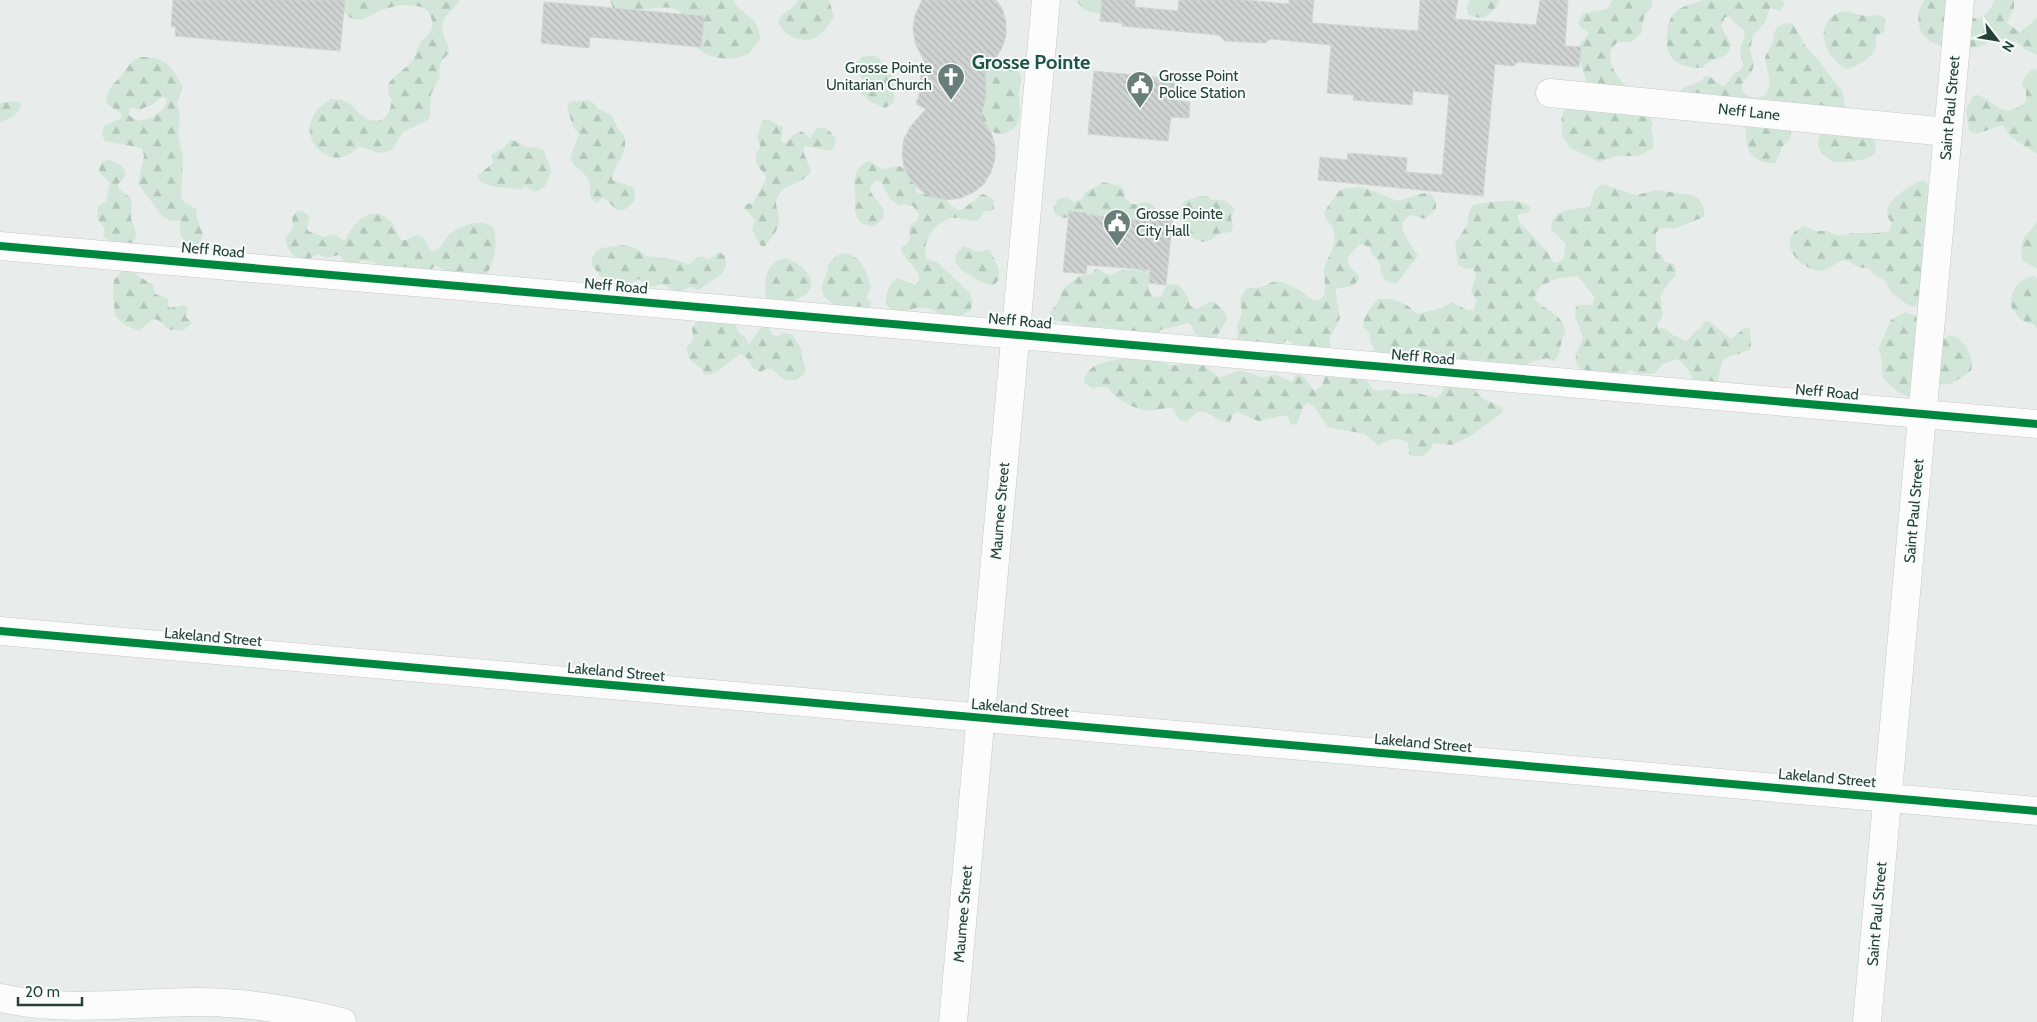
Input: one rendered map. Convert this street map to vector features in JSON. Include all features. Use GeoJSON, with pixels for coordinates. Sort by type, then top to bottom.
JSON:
{"type":"FeatureCollection","features":[{"type":"Feature","properties":{"kind":"street","name":"Maumee Street"},"geometry":{"type":"LineString","coordinates":[[953,1022],[1046,0]]}},
{"type":"Feature","properties":{"kind":"street","name":"Saint Paul Street"},"geometry":{"type":"LineString","coordinates":[[1867,1022],[1960,0]]}},
{"type":"Feature","properties":{"kind":"street","name":"Neff Lane"},"geometry":{"type":"LineString","coordinates":[[1550,93],[1948,132]]}},
{"type":"Feature","properties":{"kind":"street","name":"Neff Road"},"geometry":{"type":"LineString","coordinates":[[0,246],[2037,424]]}},
{"type":"Feature","properties":{"kind":"street","name":"Lakeland Street"},"geometry":{"type":"LineString","coordinates":[[0,632],[2037,811]]}},
{"type":"Feature","properties":{"kind":"street"},"geometry":{"type":"LineString","coordinates":[[0,998],[59,1006],[114,1006],[192,1002],[251,1005],[309,1014],[342,1022]]}},
{"type":"Feature","properties":{"kind":"green space"},"geometry":{"type":"Polygon","coordinates":[[[328,0],[460,0],[443,22],[442,32],[449,53],[442,60],[439,69],[440,77],[431,94],[430,116],[428,120],[403,132],[392,150],[381,153],[358,147],[347,156],[335,158],[324,154],[316,146],[310,136],[310,123],[317,111],[331,99],[347,102],[363,116],[372,120],[377,121],[384,118],[387,115],[392,100],[389,96],[388,85],[413,59],[420,43],[432,28],[431,17],[424,8],[399,5],[357,20],[348,16],[340,3],[328,0]]]}},
{"type":"Feature","properties":{"kind":"green space"},"geometry":{"type":"Polygon","coordinates":[[[610,0],[733,0],[756,24],[760,39],[747,54],[733,58],[717,58],[702,52],[696,47],[683,15],[674,9],[666,7],[632,11],[613,8],[610,0]]]}},
{"type":"Feature","properties":{"kind":"green space"},"geometry":{"type":"Polygon","coordinates":[[[797,0],[829,0],[834,17],[822,33],[813,39],[802,40],[792,37],[785,32],[778,21],[781,16],[796,4],[797,0]]]}},
{"type":"Feature","properties":{"kind":"green space"},"geometry":{"type":"Polygon","coordinates":[[[1077,0],[1111,0],[1109,12],[1090,12],[1083,8],[1077,0]]]}},
{"type":"Feature","properties":{"kind":"green space"},"geometry":{"type":"Polygon","coordinates":[[[1470,0],[1500,0],[1491,13],[1479,18],[1468,14],[1467,7],[1470,0]]]}},
{"type":"Feature","properties":{"kind":"green space"},"geometry":{"type":"Polygon","coordinates":[[[1612,0],[1652,0],[1652,6],[1644,17],[1641,34],[1631,42],[1618,42],[1610,53],[1612,67],[1621,80],[1631,90],[1640,95],[1645,102],[1653,125],[1651,128],[1654,144],[1652,149],[1639,156],[1616,156],[1599,162],[1570,148],[1562,136],[1562,118],[1563,112],[1587,84],[1577,51],[1589,33],[1580,27],[1578,22],[1584,13],[1607,9],[1612,0]]]}},
{"type":"Feature","properties":{"kind":"green space"},"geometry":{"type":"Polygon","coordinates":[[[1703,0],[1780,0],[1785,3],[1780,11],[1770,8],[1764,24],[1753,35],[1750,50],[1754,64],[1752,71],[1742,84],[1742,90],[1753,98],[1766,94],[1770,84],[1765,57],[1773,42],[1774,33],[1777,27],[1785,23],[1793,24],[1806,47],[1821,63],[1843,93],[1846,115],[1869,133],[1876,144],[1875,154],[1865,159],[1833,162],[1822,154],[1818,145],[1826,125],[1787,127],[1791,132],[1790,139],[1782,147],[1776,163],[1763,162],[1750,152],[1747,144],[1746,130],[1739,120],[1679,92],[1685,87],[1699,82],[1705,76],[1725,86],[1734,73],[1743,66],[1740,48],[1745,35],[1744,30],[1730,17],[1725,17],[1721,26],[1731,45],[1727,55],[1708,62],[1702,68],[1680,64],[1671,56],[1668,51],[1667,34],[1672,16],[1682,8],[1703,0]]]}},
{"type":"Feature","properties":{"kind":"green space"},"geometry":{"type":"Polygon","coordinates":[[[1924,0],[1972,0],[1972,17],[1980,18],[1991,8],[1994,0],[2014,0],[2014,9],[2007,21],[2008,24],[2020,32],[2037,18],[2037,55],[2026,50],[2017,42],[2001,39],[1965,49],[1938,45],[1924,36],[1920,29],[1919,14],[1924,0]]]}},
{"type":"Feature","properties":{"kind":"green space"},"geometry":{"type":"Polygon","coordinates":[[[1843,11],[1866,16],[1881,15],[1886,19],[1884,32],[1877,35],[1875,51],[1860,64],[1847,69],[1832,57],[1824,39],[1824,30],[1827,22],[1833,16],[1843,11]]]}},
{"type":"Feature","properties":{"kind":"green space"},"geometry":{"type":"Polygon","coordinates":[[[872,55],[879,58],[894,79],[894,102],[885,108],[869,101],[861,91],[865,89],[867,83],[861,77],[856,63],[863,57],[872,55]]]}},
{"type":"Feature","properties":{"kind":"green space"},"geometry":{"type":"Polygon","coordinates":[[[142,57],[163,61],[172,69],[183,87],[177,103],[180,114],[178,135],[183,157],[181,198],[196,209],[197,219],[203,234],[200,243],[197,244],[191,244],[184,240],[180,235],[180,220],[171,221],[163,217],[138,184],[144,156],[142,148],[105,141],[102,135],[104,126],[122,118],[121,113],[109,106],[106,101],[111,87],[134,60],[142,57]],[[162,97],[153,104],[139,110],[133,107],[128,114],[138,120],[149,118],[160,112],[167,103],[166,98],[162,97]]]}},
{"type":"Feature","properties":{"kind":"green space"},"geometry":{"type":"Polygon","coordinates":[[[1007,58],[1021,75],[1020,113],[1014,128],[1002,134],[995,133],[989,129],[981,117],[982,74],[987,64],[1007,58]]]}},
{"type":"Feature","properties":{"kind":"green space"},"geometry":{"type":"Polygon","coordinates":[[[2037,69],[2037,154],[2011,137],[2002,125],[1976,134],[1969,131],[1966,109],[1973,97],[1977,95],[2005,110],[2018,107],[2026,101],[2026,91],[2022,85],[2024,79],[2027,74],[2037,69]]]}},
{"type":"Feature","properties":{"kind":"green space"},"geometry":{"type":"Polygon","coordinates":[[[588,100],[595,104],[597,108],[612,116],[618,129],[623,133],[625,141],[624,153],[613,173],[612,180],[634,187],[635,200],[622,211],[615,208],[603,197],[597,203],[594,201],[590,196],[588,179],[574,165],[570,158],[579,134],[573,127],[567,107],[570,102],[588,100]]]}},
{"type":"Feature","properties":{"kind":"green space"},"geometry":{"type":"Polygon","coordinates":[[[16,101],[21,104],[21,107],[14,116],[0,123],[0,103],[16,101]]]}},
{"type":"Feature","properties":{"kind":"green space"},"geometry":{"type":"Polygon","coordinates":[[[769,120],[783,127],[781,140],[783,143],[786,143],[793,135],[801,131],[810,138],[817,128],[828,130],[836,140],[834,148],[830,151],[805,146],[803,151],[811,171],[808,176],[786,188],[778,196],[776,204],[779,215],[777,228],[765,246],[761,246],[752,230],[755,220],[744,208],[746,204],[753,203],[766,179],[757,164],[756,154],[760,148],[757,138],[762,121],[769,120]]]}},
{"type":"Feature","properties":{"kind":"green space"},"geometry":{"type":"Polygon","coordinates":[[[510,140],[544,151],[551,173],[547,183],[541,190],[534,191],[526,186],[521,190],[490,186],[477,176],[493,163],[491,155],[505,147],[510,140]]]}},
{"type":"Feature","properties":{"kind":"green space"},"geometry":{"type":"Polygon","coordinates":[[[109,160],[124,168],[125,171],[124,178],[118,184],[119,189],[131,198],[131,219],[136,233],[131,245],[116,243],[106,239],[103,236],[105,229],[97,218],[98,206],[106,201],[110,183],[100,174],[99,168],[102,162],[109,160]]]}},
{"type":"Feature","properties":{"kind":"green space"},"geometry":{"type":"Polygon","coordinates":[[[869,161],[882,169],[899,166],[903,168],[914,176],[916,192],[921,194],[925,190],[937,193],[957,210],[962,210],[982,194],[994,200],[994,210],[984,211],[976,221],[957,218],[945,220],[934,229],[925,248],[928,260],[937,262],[970,293],[973,302],[970,311],[958,317],[940,316],[927,308],[916,308],[906,312],[898,312],[889,307],[886,298],[891,284],[897,278],[915,285],[919,281],[917,272],[901,248],[908,243],[910,238],[909,226],[918,220],[919,215],[913,206],[903,204],[899,206],[890,199],[881,182],[875,180],[870,188],[871,192],[884,211],[884,216],[881,221],[873,226],[860,222],[855,209],[855,178],[861,166],[869,161]]]}},
{"type":"Feature","properties":{"kind":"green space"},"geometry":{"type":"Polygon","coordinates":[[[1921,180],[1926,182],[1929,190],[1922,305],[1911,307],[1893,294],[1885,281],[1872,273],[1869,268],[1858,267],[1843,260],[1826,270],[1820,271],[1808,267],[1795,257],[1791,250],[1791,236],[1805,226],[1815,231],[1827,231],[1838,236],[1853,233],[1889,231],[1892,223],[1887,210],[1890,204],[1901,192],[1921,180]]]}},
{"type":"Feature","properties":{"kind":"green space"},"geometry":{"type":"Polygon","coordinates":[[[1102,182],[1120,186],[1124,190],[1125,198],[1129,203],[1148,202],[1153,205],[1159,212],[1155,222],[1144,227],[1123,217],[1115,221],[1073,217],[1063,218],[1054,213],[1054,207],[1058,199],[1067,197],[1074,202],[1083,198],[1085,192],[1102,182]]]}},
{"type":"Feature","properties":{"kind":"green space"},"geometry":{"type":"Polygon","coordinates":[[[1602,184],[1636,195],[1656,190],[1692,195],[1699,199],[1704,208],[1704,217],[1676,228],[1660,228],[1656,233],[1656,251],[1663,256],[1664,261],[1674,264],[1676,271],[1676,276],[1660,296],[1663,316],[1657,324],[1659,328],[1666,329],[1673,335],[1686,341],[1706,321],[1710,322],[1731,339],[1746,327],[1750,329],[1751,346],[1749,350],[1729,356],[1723,361],[1718,383],[1696,383],[1686,367],[1677,359],[1663,364],[1654,374],[1639,374],[1631,370],[1618,376],[1600,380],[1586,372],[1577,364],[1576,360],[1578,348],[1583,339],[1575,310],[1577,305],[1591,305],[1595,298],[1577,276],[1555,279],[1541,286],[1534,298],[1564,325],[1566,331],[1558,357],[1553,361],[1547,358],[1531,362],[1519,370],[1472,384],[1481,397],[1502,407],[1503,412],[1472,435],[1452,445],[1433,443],[1431,449],[1423,456],[1409,454],[1408,443],[1400,439],[1385,442],[1378,446],[1365,434],[1328,427],[1314,407],[1307,403],[1303,407],[1297,424],[1291,425],[1288,417],[1285,415],[1259,421],[1238,412],[1233,414],[1230,422],[1226,423],[1203,412],[1197,413],[1186,422],[1179,419],[1172,408],[1142,409],[1122,401],[1107,386],[1092,388],[1084,383],[1088,372],[1093,367],[1105,362],[1155,357],[1172,365],[1200,362],[1219,377],[1244,371],[1260,377],[1275,374],[1292,382],[1294,377],[1299,374],[1315,391],[1322,385],[1326,374],[1295,351],[1292,342],[1287,340],[1278,346],[1236,344],[1237,325],[1242,314],[1240,299],[1247,288],[1262,287],[1275,282],[1282,282],[1294,287],[1314,300],[1319,300],[1323,297],[1325,288],[1324,269],[1335,237],[1324,212],[1339,191],[1346,188],[1363,187],[1398,201],[1424,193],[1430,194],[1436,203],[1436,209],[1425,219],[1412,215],[1407,217],[1402,224],[1404,234],[1418,256],[1397,283],[1392,284],[1384,279],[1381,274],[1380,264],[1371,252],[1370,247],[1360,244],[1351,253],[1348,263],[1359,276],[1359,279],[1353,286],[1336,289],[1340,318],[1329,339],[1331,350],[1347,371],[1367,381],[1373,389],[1378,391],[1391,389],[1403,394],[1417,393],[1437,398],[1443,391],[1445,381],[1371,363],[1374,350],[1370,334],[1363,327],[1364,319],[1370,308],[1378,299],[1392,299],[1407,305],[1417,314],[1442,308],[1452,302],[1467,310],[1473,310],[1477,301],[1471,292],[1476,276],[1473,268],[1466,269],[1458,265],[1455,244],[1467,225],[1469,211],[1473,205],[1503,201],[1526,204],[1531,208],[1529,212],[1518,215],[1519,221],[1548,253],[1553,262],[1557,263],[1564,258],[1565,243],[1551,229],[1553,221],[1560,213],[1590,206],[1594,191],[1602,184]]]}},
{"type":"Feature","properties":{"kind":"green space"},"geometry":{"type":"Polygon","coordinates":[[[1200,196],[1208,196],[1212,200],[1225,201],[1235,210],[1231,217],[1233,226],[1231,232],[1218,234],[1204,242],[1188,236],[1185,230],[1187,225],[1180,218],[1180,209],[1184,201],[1200,196]]]}},
{"type":"Feature","properties":{"kind":"green space"},"geometry":{"type":"Polygon","coordinates":[[[302,210],[310,217],[308,231],[324,237],[334,234],[343,240],[346,239],[358,221],[364,217],[370,214],[383,215],[391,222],[402,240],[407,240],[415,235],[419,236],[425,240],[429,248],[434,252],[454,231],[466,225],[484,223],[494,228],[496,243],[494,256],[484,280],[449,272],[435,266],[426,274],[402,272],[398,265],[383,268],[373,262],[361,260],[358,266],[346,267],[342,257],[338,255],[327,258],[317,254],[307,260],[302,259],[295,256],[287,247],[285,238],[293,228],[292,217],[296,212],[302,210]]]}},
{"type":"Feature","properties":{"kind":"green space"},"geometry":{"type":"Polygon","coordinates":[[[2037,221],[2037,269],[2022,260],[2022,245],[2024,238],[2037,221]]]}},
{"type":"Feature","properties":{"kind":"green space"},"geometry":{"type":"Polygon","coordinates":[[[622,245],[636,248],[646,256],[677,260],[689,265],[695,259],[702,256],[708,260],[719,252],[725,256],[726,267],[722,274],[698,290],[692,287],[675,292],[664,285],[650,287],[639,279],[629,285],[624,285],[601,277],[592,265],[592,258],[596,251],[602,248],[622,245]]]}},
{"type":"Feature","properties":{"kind":"green space"},"geometry":{"type":"Polygon","coordinates":[[[964,246],[978,252],[989,249],[999,268],[998,281],[994,285],[979,281],[959,267],[955,260],[956,255],[964,246]]]}},
{"type":"Feature","properties":{"kind":"green space"},"geometry":{"type":"Polygon","coordinates":[[[844,253],[855,257],[863,266],[871,288],[867,295],[867,299],[871,302],[868,310],[844,310],[826,298],[822,292],[822,284],[828,265],[836,256],[844,253]]]}},
{"type":"Feature","properties":{"kind":"green space"},"geometry":{"type":"Polygon","coordinates":[[[786,258],[806,271],[810,277],[811,288],[794,302],[768,303],[765,288],[768,271],[775,262],[786,258]]]}},
{"type":"Feature","properties":{"kind":"green space"},"geometry":{"type":"Polygon","coordinates":[[[1097,268],[1111,275],[1123,270],[1143,270],[1149,272],[1148,287],[1152,296],[1161,296],[1167,285],[1177,284],[1188,297],[1192,307],[1197,309],[1209,302],[1214,302],[1224,311],[1227,319],[1216,338],[1200,337],[1194,333],[1192,326],[1188,323],[1160,330],[1155,337],[1106,327],[1090,331],[1080,325],[1052,320],[1050,313],[1059,300],[1063,289],[1079,276],[1091,274],[1097,268]]]}},
{"type":"Feature","properties":{"kind":"green space"},"geometry":{"type":"Polygon","coordinates":[[[123,270],[130,271],[153,285],[155,294],[168,299],[168,306],[170,308],[184,305],[188,307],[186,317],[192,323],[183,331],[167,329],[159,320],[155,319],[139,331],[125,325],[115,316],[113,292],[114,280],[123,270]]]}},
{"type":"Feature","properties":{"kind":"green space"},"geometry":{"type":"Polygon","coordinates":[[[2033,276],[2037,279],[2037,329],[2034,325],[2020,319],[2011,306],[2012,295],[2016,286],[2023,280],[2033,276]]]}},
{"type":"Feature","properties":{"kind":"green space"},"geometry":{"type":"Polygon","coordinates":[[[1905,312],[1922,318],[1938,344],[1949,336],[1961,340],[1968,349],[1972,361],[1971,371],[1951,384],[1938,384],[1913,397],[1903,395],[1893,388],[1883,378],[1881,355],[1878,349],[1891,320],[1905,312]]]}},
{"type":"Feature","properties":{"kind":"green space"},"geometry":{"type":"Polygon","coordinates":[[[707,313],[736,322],[737,331],[744,336],[749,344],[762,326],[768,327],[772,335],[792,334],[802,350],[801,357],[805,365],[805,374],[796,380],[784,380],[772,369],[760,372],[753,368],[745,356],[740,354],[714,373],[705,375],[701,368],[690,360],[686,348],[693,340],[692,327],[707,313]]]}},
{"type":"Feature","properties":{"kind":"building"},"geometry":{"type":"Polygon","coordinates":[[[173,0],[345,0],[340,51],[175,36],[176,27],[171,27],[173,0]]]}},
{"type":"Feature","properties":{"kind":"building","name":"Grosse Pointe Unitarian Church"},"geometry":{"type":"Polygon","coordinates":[[[922,0],[996,0],[1002,8],[1006,21],[1006,35],[1002,48],[995,59],[985,68],[986,96],[981,117],[991,132],[995,145],[995,159],[991,172],[984,184],[974,192],[961,198],[947,200],[933,197],[920,190],[911,180],[904,167],[902,153],[904,139],[911,126],[926,109],[916,104],[921,88],[920,71],[928,69],[915,43],[913,29],[915,15],[922,0]]]}},
{"type":"Feature","properties":{"kind":"building"},"geometry":{"type":"Polygon","coordinates":[[[1102,0],[1135,0],[1135,7],[1178,11],[1179,0],[1244,0],[1289,4],[1289,0],[1314,0],[1312,23],[1418,31],[1420,0],[1458,0],[1455,19],[1536,25],[1540,0],[1568,0],[1565,46],[1581,47],[1579,67],[1518,62],[1513,66],[1495,64],[1483,196],[1318,180],[1320,157],[1347,160],[1348,153],[1407,158],[1406,172],[1442,175],[1449,95],[1413,91],[1412,105],[1353,100],[1354,95],[1327,93],[1331,45],[1270,39],[1265,43],[1225,41],[1219,35],[1122,26],[1122,23],[1100,21],[1102,0]]]}},
{"type":"Feature","properties":{"kind":"building"},"geometry":{"type":"Polygon","coordinates":[[[544,2],[704,16],[701,47],[590,37],[589,48],[541,43],[544,2]]]}},
{"type":"Feature","properties":{"kind":"building","name":"Grosse Point Police Station"},"geometry":{"type":"Polygon","coordinates":[[[1094,71],[1175,79],[1173,100],[1190,102],[1189,118],[1171,117],[1168,141],[1088,134],[1094,71]]]}},
{"type":"Feature","properties":{"kind":"building","name":"Grosse Pointe City Hall"},"geometry":{"type":"Polygon","coordinates":[[[1069,211],[1087,213],[1086,215],[1154,222],[1154,214],[1173,216],[1166,285],[1149,283],[1150,270],[1087,265],[1086,274],[1063,272],[1069,211]]]}},
{"type":"Feature","properties":{"kind":"cycle path"},"geometry":{"type":"LineString","coordinates":[[0,246],[2037,424]]}},
{"type":"Feature","properties":{"kind":"cycle path"},"geometry":{"type":"LineString","coordinates":[[0,631],[2037,811]]}},
{"type":"Feature","properties":{"kind":"place","name":"Grosse Pointe Unitarian Church"},"geometry":{"type":"Point","coordinates":[951,101]}},
{"type":"Feature","properties":{"kind":"place","name":"Grosse Point Police Station"},"geometry":{"type":"Point","coordinates":[1140,109]}},
{"type":"Feature","properties":{"kind":"place","name":"Grosse Pointe City Hall"},"geometry":{"type":"Point","coordinates":[1117,247]}},
{"type":"Feature","properties":{"kind":"district","name":"Grosse Pointe"},"geometry":{"type":"Point","coordinates":[1031,62]}}]}
